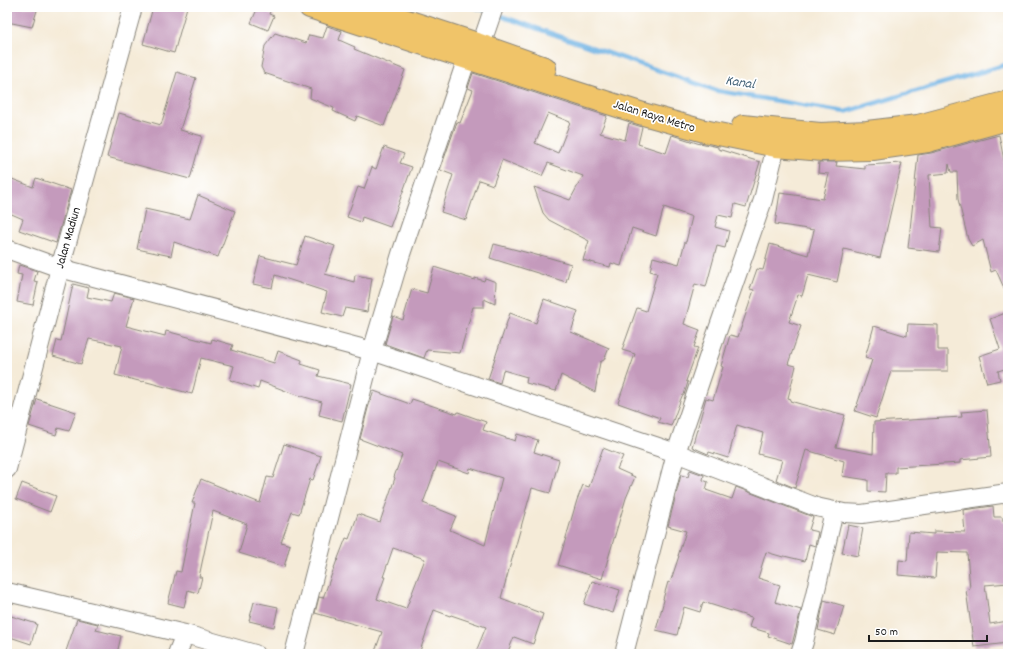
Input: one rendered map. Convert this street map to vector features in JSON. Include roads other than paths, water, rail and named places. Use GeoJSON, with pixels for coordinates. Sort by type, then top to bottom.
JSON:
{"type":"FeatureCollection","features":[{"type":"Feature","properties":{"kind":"highway","name":"Jalan Raya Metro"},"geometry":{"type":"LineString","coordinates":[[310,7],[474,52],[643,114],[704,131],[776,146],[823,150],[873,149],[928,141],[1007,118]]}},
{"type":"Feature","properties":{"kind":"highway"},"geometry":{"type":"LineString","coordinates":[[364,7],[474,52],[651,106],[707,121],[820,134],[874,131],[1007,118]]}},
{"type":"Feature","properties":{"kind":"street","name":"Jalan Madiun"},"geometry":{"type":"LineString","coordinates":[[7,469],[60,268],[133,7]]}},
{"type":"Feature","properties":{"kind":"street"},"geometry":{"type":"LineString","coordinates":[[294,654],[372,351],[401,254],[474,52],[494,7]]}},
{"type":"Feature","properties":{"kind":"street"},"geometry":{"type":"LineString","coordinates":[[624,654],[676,453],[763,200],[776,146]]}},
{"type":"Feature","properties":{"kind":"street"},"geometry":{"type":"LineString","coordinates":[[7,249],[60,268],[372,351],[676,453],[816,507],[862,514],[1008,493]]}},
{"type":"Feature","properties":{"kind":"street"},"geometry":{"type":"LineString","coordinates":[[800,654],[834,510]]}},
{"type":"Feature","properties":{"kind":"street"},"geometry":{"type":"LineString","coordinates":[[7,592],[184,634],[255,654]]}},
{"type":"Feature","properties":{"kind":"street"},"geometry":{"type":"LineString","coordinates":[[177,654],[184,634]]}},
{"type":"Feature","properties":{"kind":"waterway","name":"Kanal"},"geometry":{"type":"LineString","coordinates":[[475,7],[488,11]]}},
{"type":"Feature","properties":{"kind":"waterway","name":"Kanal"},"geometry":{"type":"LineString","coordinates":[[495,14],[718,91],[845,112],[1008,64]]}}]}
